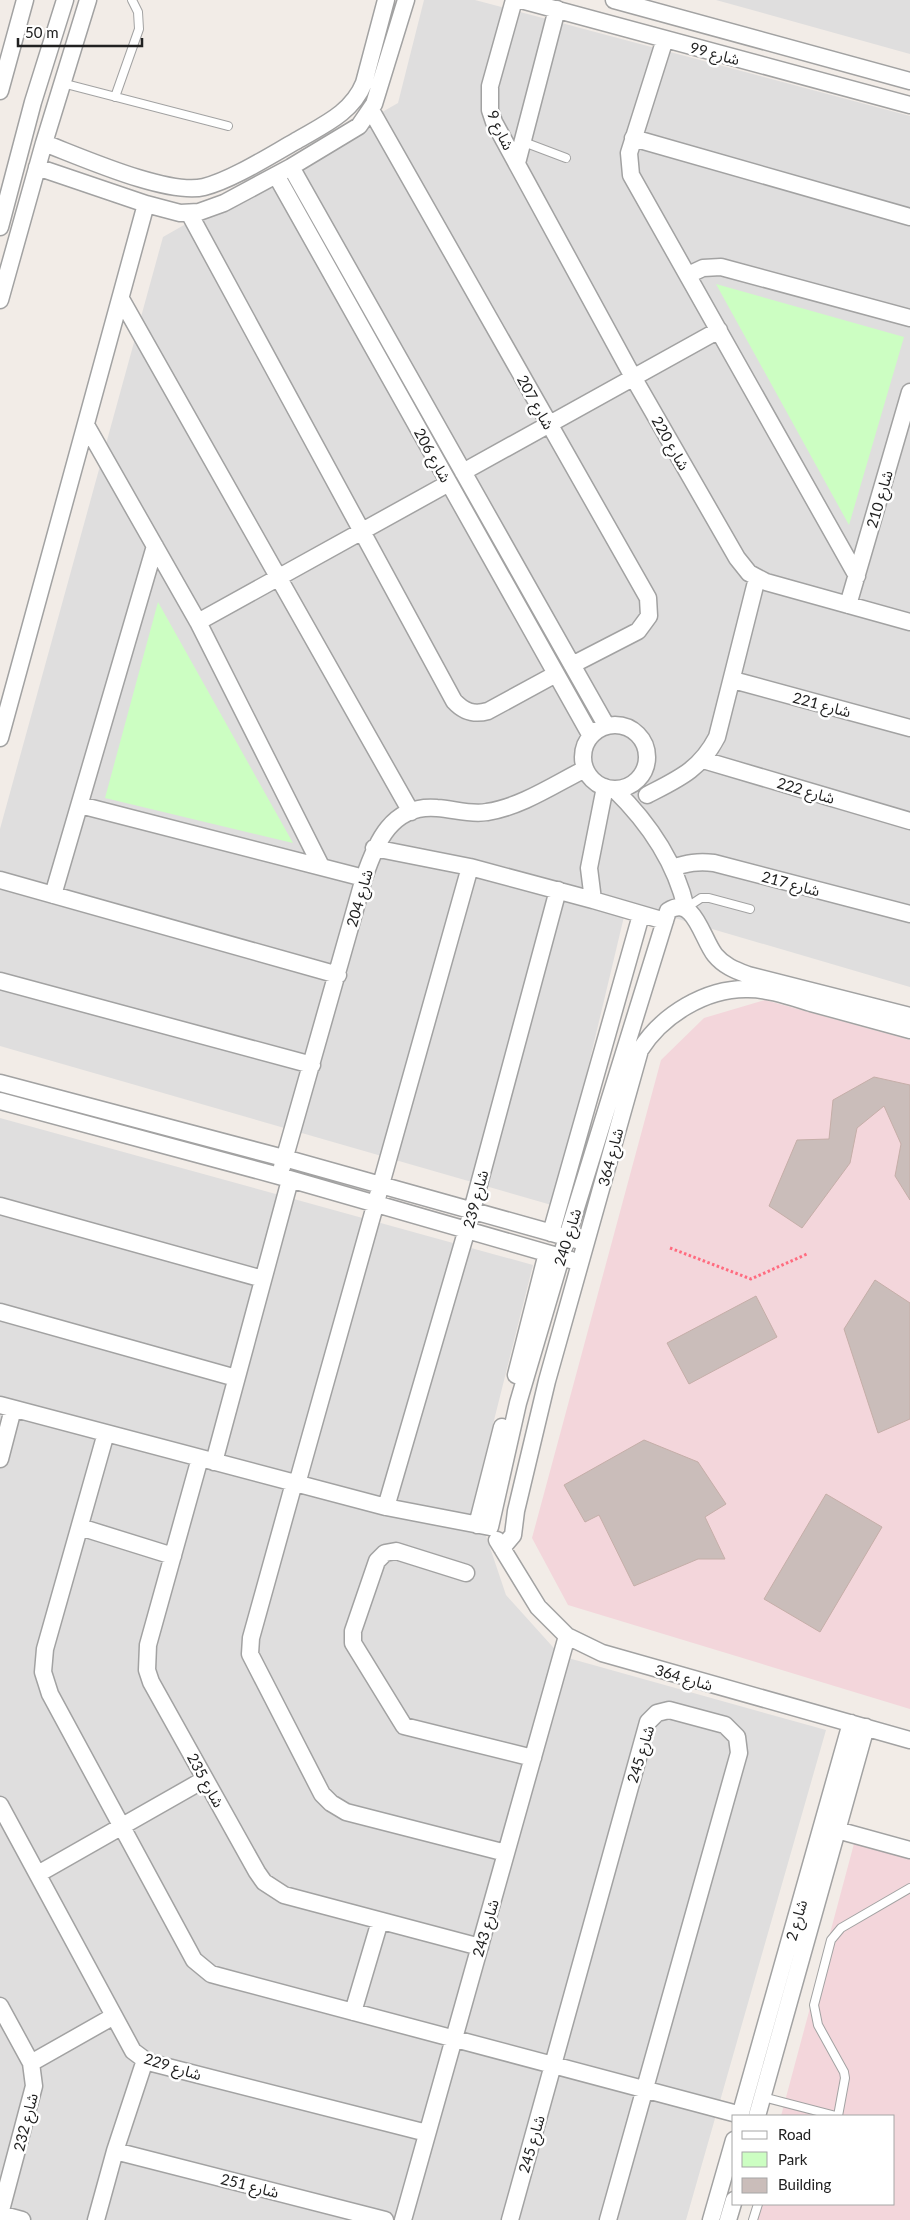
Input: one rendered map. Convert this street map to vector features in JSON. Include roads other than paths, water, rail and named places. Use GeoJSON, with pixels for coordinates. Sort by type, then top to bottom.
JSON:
{"type":"FeatureCollection","features":[{"type":"Feature","properties":{"kind":"street"},"geometry":{"type":"LineString","coordinates":[[0,91],[25,0]]}},
{"type":"Feature","properties":{"kind":"street"},"geometry":{"type":"LineString","coordinates":[[0,227],[33,102],[65,0]]}},
{"type":"Feature","properties":{"kind":"street"},"geometry":{"type":"LineString","coordinates":[[0,300],[37,167],[88,0]]}},
{"type":"Feature","properties":{"kind":"street"},"geometry":{"type":"LineString","coordinates":[[44,144],[157,184],[192,189],[218,181],[267,158],[322,126],[350,106],[359,96],[364,83],[386,0]]}},
{"type":"Feature","properties":{"kind":"street"},"geometry":{"type":"LineString","coordinates":[[37,167],[146,204],[180,213],[199,212],[217,206],[291,167],[359,126],[371,110],[406,0]]}},
{"type":"Feature","properties":{"kind":"street","name":"شارع 9"},"geometry":{"type":"LineString","coordinates":[[514,0],[488,98],[494,122],[517,163]]}},
{"type":"Feature","properties":{"kind":"street","name":"شارع 99"},"geometry":{"type":"LineString","coordinates":[[521,0],[910,105]]}},
{"type":"Feature","properties":{"kind":"street","name":"شارع 99"},"geometry":{"type":"LineString","coordinates":[[614,0],[910,81]]}},
{"type":"Feature","properties":{"kind":"street","name":"شارع 9"},"geometry":{"type":"LineString","coordinates":[[517,163],[557,10]]}},
{"type":"Feature","properties":{"kind":"street"},"geometry":{"type":"LineString","coordinates":[[665,39],[628,153],[631,176],[857,576]]}},
{"type":"Feature","properties":{"kind":"street","name":"شارع 207"},"geometry":{"type":"LineString","coordinates":[[371,110],[648,598],[649,616],[638,631],[572,665]]}},
{"type":"Feature","properties":{"kind":"street"},"geometry":{"type":"LineString","coordinates":[[633,138],[910,217]]}},
{"type":"Feature","properties":{"kind":"street","name":"شارع 220"},"geometry":{"type":"LineString","coordinates":[[517,163],[633,377],[743,566],[757,578],[910,622]]}},
{"type":"Feature","properties":{"kind":"street","name":"شارع 206"},"geometry":{"type":"LineString","coordinates":[[291,167],[606,725]]}},
{"type":"Feature","properties":{"kind":"street","name":"شارع 206"},"geometry":{"type":"LineString","coordinates":[[276,175],[590,736]]}},
{"type":"Feature","properties":{"kind":"street"},"geometry":{"type":"LineString","coordinates":[[0,738],[146,204]]}},
{"type":"Feature","properties":{"kind":"street"},"geometry":{"type":"LineString","coordinates":[[189,213],[361,531],[450,692],[461,708],[469,712],[479,713],[488,711],[556,674]]}},
{"type":"Feature","properties":{"kind":"street"},"geometry":{"type":"LineString","coordinates":[[688,275],[703,268],[721,267],[910,318]]}},
{"type":"Feature","properties":{"kind":"street"},"geometry":{"type":"LineString","coordinates":[[121,299],[411,812]]}},
{"type":"Feature","properties":{"kind":"street"},"geometry":{"type":"LineString","coordinates":[[463,472],[719,330]]}},
{"type":"Feature","properties":{"kind":"street","name":"شارع 210"},"geometry":{"type":"LineString","coordinates":[[848,605],[909,403]]}},
{"type":"Feature","properties":{"kind":"street"},"geometry":{"type":"LineString","coordinates":[[86,425],[198,622],[321,866]]}},
{"type":"Feature","properties":{"kind":"street"},"geometry":{"type":"LineString","coordinates":[[198,622],[449,483]]}},
{"type":"Feature","properties":{"kind":"street"},"geometry":{"type":"LineString","coordinates":[[54,895],[155,546]]}},
{"type":"Feature","properties":{"kind":"street"},"geometry":{"type":"LineString","coordinates":[[646,795],[681,777],[702,760],[717,738],[757,578]]}},
{"type":"Feature","properties":{"kind":"street","name":"شارع 221"},"geometry":{"type":"LineString","coordinates":[[733,680],[910,728]]}},
{"type":"Feature","properties":{"kind":"street"},"geometry":{"type":"LineString","coordinates":[[609,788],[626,788],[636,782],[644,773],[648,763],[648,752],[641,737],[628,727],[618,724],[606,725],[590,736],[584,749],[585,769],[595,782],[609,788],[639,814],[656,836],[681,887],[686,908],[692,914],[715,956],[726,966],[748,975],[910,1016]]}},
{"type":"Feature","properties":{"kind":"street","name":"شارع 222"},"geometry":{"type":"LineString","coordinates":[[702,760],[910,821]]}},
{"type":"Feature","properties":{"kind":"street","name":"شارع 204"},"geometry":{"type":"LineString","coordinates":[[263,1279],[285,1178],[285,1158],[364,878],[374,848],[384,830],[411,812],[423,808],[472,813],[500,809],[585,769]]}},
{"type":"Feature","properties":{"kind":"street"},"geometry":{"type":"LineString","coordinates":[[644,773],[646,795],[656,836]]}},
{"type":"Feature","properties":{"kind":"street"},"geometry":{"type":"LineString","coordinates":[[593,900],[589,868],[609,788]]}},
{"type":"Feature","properties":{"kind":"street"},"geometry":{"type":"LineString","coordinates":[[80,805],[364,878]]}},
{"type":"Feature","properties":{"kind":"street"},"geometry":{"type":"LineString","coordinates":[[374,848],[470,867],[558,890],[641,915],[666,916],[675,906],[686,908]]}},
{"type":"Feature","properties":{"kind":"street","name":"شارع 217"},"geometry":{"type":"LineString","coordinates":[[672,868],[693,862],[714,863],[910,914]]}},
{"type":"Feature","properties":{"kind":"street"},"geometry":{"type":"LineString","coordinates":[[470,867],[382,1185],[251,1638],[250,1654],[322,1794],[331,1804],[346,1812],[506,1853]]}},
{"type":"Feature","properties":{"kind":"street"},"geometry":{"type":"LineString","coordinates":[[0,880],[338,974]]}},
{"type":"Feature","properties":{"kind":"street","name":"شارع 239"},"geometry":{"type":"LineString","coordinates":[[386,1507],[467,1229],[558,890]]}},
{"type":"Feature","properties":{"kind":"street"},"geometry":{"type":"LineString","coordinates":[[551,1233],[641,915]]}},
{"type":"Feature","properties":{"kind":"street","name":"شارع 240"},"geometry":{"type":"LineString","coordinates":[[483,1526],[554,1255],[567,1238],[666,916]]}},
{"type":"Feature","properties":{"kind":"street"},"geometry":{"type":"LineString","coordinates":[[0,981],[312,1066]]}},
{"type":"Feature","properties":{"kind":"street","name":"شارع 364"},"geometry":{"type":"LineString","coordinates":[[502,1548],[513,1535],[516,1511],[546,1381],[640,1050],[648,1037],[683,1008],[708,996],[726,991],[748,989],[772,992],[910,1030]]}},
{"type":"Feature","properties":{"kind":"street"},"geometry":{"type":"LineString","coordinates":[[0,1084],[285,1158],[567,1238],[587,1242]]}},
{"type":"Feature","properties":{"kind":"street"},"geometry":{"type":"LineString","coordinates":[[0,1102],[285,1178],[581,1262]]}},
{"type":"Feature","properties":{"kind":"street"},"geometry":{"type":"LineString","coordinates":[[0,1206],[263,1279]]}},
{"type":"Feature","properties":{"kind":"street","name":"شارع 235"},"geometry":{"type":"LineString","coordinates":[[263,1279],[236,1378],[173,1556],[148,1645],[147,1670],[151,1682],[257,1872],[273,1890],[284,1895],[480,1947]]}},
{"type":"Feature","properties":{"kind":"street"},"geometry":{"type":"LineString","coordinates":[[0,1312],[236,1378]]}},
{"type":"Feature","properties":{"kind":"street"},"geometry":{"type":"LineString","coordinates":[[0,1459],[7,1407],[386,1507],[483,1526]]}},
{"type":"Feature","properties":{"kind":"street"},"geometry":{"type":"LineString","coordinates":[[106,1433],[45,1649],[43,1672],[50,1694],[121,1827],[188,1950],[202,1968],[222,1977],[737,2115]]}},
{"type":"Feature","properties":{"kind":"street","name":"شارع 364"},"geometry":{"type":"LineString","coordinates":[[483,1526],[502,1548],[538,1607],[567,1636],[602,1653],[910,1740]]}},
{"type":"Feature","properties":{"kind":"street"},"geometry":{"type":"LineString","coordinates":[[80,1527],[173,1556]]}},
{"type":"Feature","properties":{"kind":"street"},"geometry":{"type":"LineString","coordinates":[[466,1573],[396,1551],[384,1553],[377,1561],[353,1631],[353,1644],[404,1726],[533,1758]]}},
{"type":"Feature","properties":{"kind":"street","name":"شارع 243"},"geometry":{"type":"LineString","coordinates":[[403,2220],[567,1636]]}},
{"type":"Feature","properties":{"kind":"street","name":"شارع 245"},"geometry":{"type":"LineString","coordinates":[[510,2220],[648,1722],[657,1713],[669,1710],[725,1726],[737,1737],[739,1753],[608,2220]]}},
{"type":"Feature","properties":{"kind":"street","name":"شارع 2"},"geometry":{"type":"LineString","coordinates":[[742,2115],[755,2094],[837,1830],[859,1725]]}},
{"type":"Feature","properties":{"kind":"street","name":"شارع 2"},"geometry":{"type":"LineString","coordinates":[[757,2115],[755,2094],[859,1725]]}},
{"type":"Feature","properties":{"kind":"street"},"geometry":{"type":"LineString","coordinates":[[38,1874],[205,1779]]}},
{"type":"Feature","properties":{"kind":"street","name":"شارع 229"},"geometry":{"type":"LineString","coordinates":[[0,1804],[133,2051],[145,2060],[427,2133]]}},
{"type":"Feature","properties":{"kind":"street"},"geometry":{"type":"LineString","coordinates":[[837,1830],[910,1850]]}},
{"type":"Feature","properties":{"kind":"street"},"geometry":{"type":"LineString","coordinates":[[353,2012],[380,1921]]}},
{"type":"Feature","properties":{"kind":"street","name":"شارع 232"},"geometry":{"type":"LineString","coordinates":[[0,2006],[31,2063],[34,2086],[0,2214]]}},
{"type":"Feature","properties":{"kind":"street"},"geometry":{"type":"LineString","coordinates":[[31,2063],[114,2016]]}},
{"type":"Feature","properties":{"kind":"street"},"geometry":{"type":"LineString","coordinates":[[96,2220],[115,2151],[145,2060]]}},
{"type":"Feature","properties":{"kind":"street"},"geometry":{"type":"LineString","coordinates":[[711,2220],[732,2147]]}},
{"type":"Feature","properties":{"kind":"street","name":"شارع 251"},"geometry":{"type":"LineString","coordinates":[[115,2151],[385,2220]]}},
{"type":"Feature","properties":{"kind":"street"},"geometry":{"type":"LineString","coordinates":[[728,2220],[732,2205]]}},
{"type":"Feature","properties":{"kind":"street"},"geometry":{"type":"LineString","coordinates":[[0,2214],[22,2220]]}},
{"type":"Feature","properties":{"kind":"lane"},"geometry":{"type":"LineString","coordinates":[[115,97],[139,29],[138,12],[132,0]]}},
{"type":"Feature","properties":{"kind":"lane"},"geometry":{"type":"LineString","coordinates":[[62,83],[228,126]]}},
{"type":"Feature","properties":{"kind":"lane"},"geometry":{"type":"LineString","coordinates":[[521,142],[566,158]]}},
{"type":"Feature","properties":{"kind":"lane"},"geometry":{"type":"LineString","coordinates":[[686,908],[701,898],[709,898],[750,909]]}},
{"type":"Feature","properties":{"kind":"lane"},"geometry":{"type":"LineString","coordinates":[[837,2115],[845,2078],[844,2072],[818,2025],[814,2005],[831,1940],[841,1928],[910,1888]]}},
{"type":"Feature","properties":{"kind":"lane"},"geometry":{"type":"LineString","coordinates":[[755,2094],[833,2115]]}},
{"type":"Feature","properties":{"kind":"lane"},"geometry":{"type":"LineString","coordinates":[[753,2220],[758,2205]]}}]}
